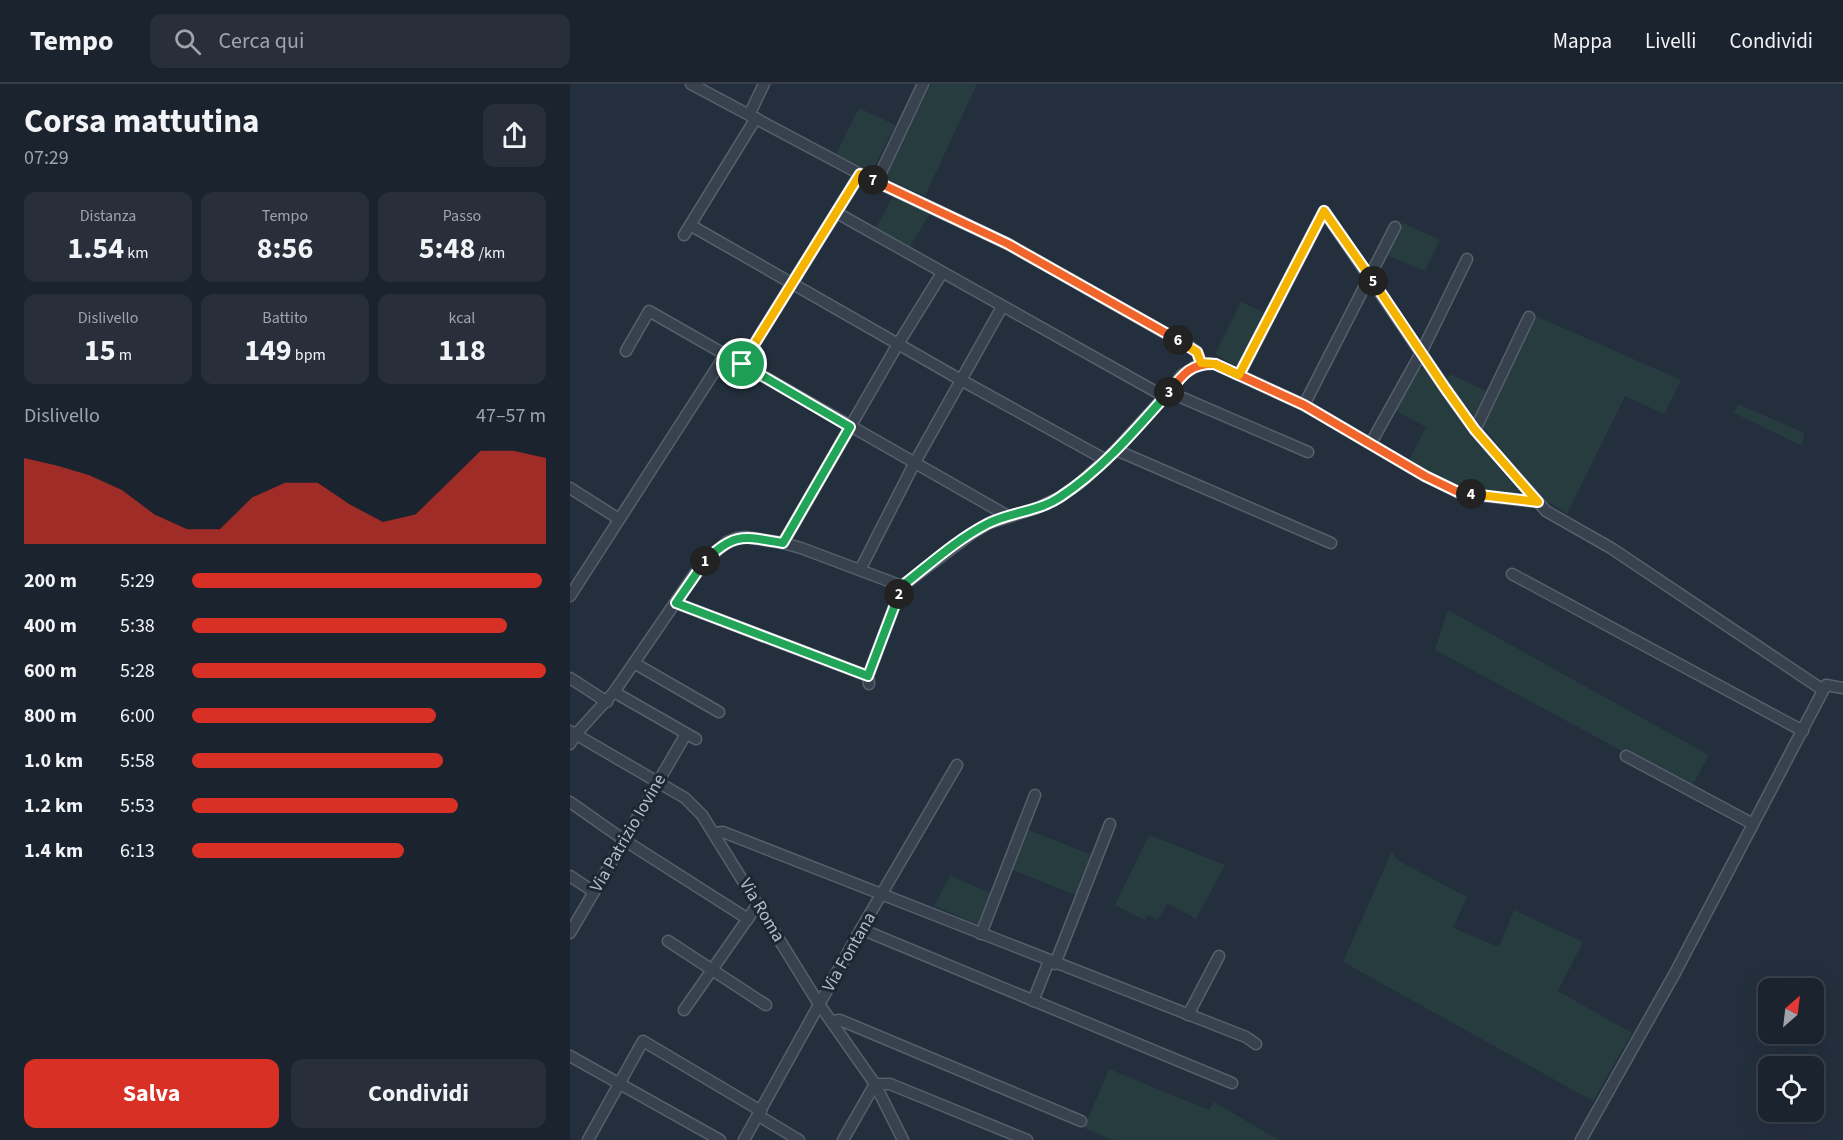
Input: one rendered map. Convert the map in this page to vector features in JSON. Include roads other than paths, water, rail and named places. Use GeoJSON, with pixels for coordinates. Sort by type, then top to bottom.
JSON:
{"type":"FeatureCollection","features":[{"type":"Feature","properties":{"kind":"street"},"geometry":{"type":"LineString","coordinates":[[692,84],[860,174],[1017,249],[1190,347],[1197,352],[1201,363]]}},
{"type":"Feature","properties":{"kind":"street"},"geometry":{"type":"LineString","coordinates":[[684,235],[752,116],[764,84]]}},
{"type":"Feature","properties":{"kind":"street"},"geometry":{"type":"LineString","coordinates":[[877,181],[923,84]]}},
{"type":"Feature","properties":{"kind":"street"},"geometry":{"type":"LineString","coordinates":[[742,364],[860,174]]}},
{"type":"Feature","properties":{"kind":"street"},"geometry":{"type":"LineString","coordinates":[[1239,375],[1324,211],[1475,430],[1546,511],[1611,548],[1825,688],[1843,688]]}},
{"type":"Feature","properties":{"kind":"street"},"geometry":{"type":"LineString","coordinates":[[837,213],[1158,393],[1169,392],[1308,452]]}},
{"type":"Feature","properties":{"kind":"street"},"geometry":{"type":"LineString","coordinates":[[690,225],[1106,460]]}},
{"type":"Feature","properties":{"kind":"street"},"geometry":{"type":"LineString","coordinates":[[1304,405],[1395,227]]}},
{"type":"Feature","properties":{"kind":"street"},"geometry":{"type":"LineString","coordinates":[[1371,443],[1421,353],[1467,259]]}},
{"type":"Feature","properties":{"kind":"street"},"geometry":{"type":"LineString","coordinates":[[783,543],[898,344],[942,273]]}},
{"type":"Feature","properties":{"kind":"street"},"geometry":{"type":"LineString","coordinates":[[860,570],[914,464],[1002,307]]}},
{"type":"Feature","properties":{"kind":"street"},"geometry":{"type":"LineString","coordinates":[[626,351],[649,311],[1008,516]]}},
{"type":"Feature","properties":{"kind":"street"},"geometry":{"type":"LineString","coordinates":[[1475,430],[1529,317]]}},
{"type":"Feature","properties":{"kind":"street"},"geometry":{"type":"LineString","coordinates":[[572,590],[725,355]]}},
{"type":"Feature","properties":{"kind":"street"},"geometry":{"type":"LineString","coordinates":[[676,603],[869,680],[902,586],[989,523],[1050,503],[1080,483],[1116,450],[1182,375],[1201,363],[1215,364],[1304,405],[1425,476],[1460,493],[1538,502]]}},
{"type":"Feature","properties":{"kind":"street"},"geometry":{"type":"LineString","coordinates":[[1116,450],[1331,543]]}},
{"type":"Feature","properties":{"kind":"street"},"geometry":{"type":"LineString","coordinates":[[570,488],[619,519]]}},
{"type":"Feature","properties":{"kind":"street"},"geometry":{"type":"LineString","coordinates":[[572,737],[607,702],[701,565],[727,542],[746,537],[783,543],[902,586]]}},
{"type":"Feature","properties":{"kind":"street"},"geometry":{"type":"LineString","coordinates":[[1512,574],[1803,731]]}},
{"type":"Feature","properties":{"kind":"street"},"geometry":{"type":"LineString","coordinates":[[634,663],[719,712]]}},
{"type":"Feature","properties":{"kind":"street"},"geometry":{"type":"LineString","coordinates":[[570,678],[607,702]]}},
{"type":"Feature","properties":{"kind":"street"},"geometry":{"type":"LineString","coordinates":[[1581,1140],[1675,973],[1825,688]]}},
{"type":"Feature","properties":{"kind":"street","name":"Via Patrizio Iovine"},"geometry":{"type":"LineString","coordinates":[[570,933],[658,782],[691,736],[614,692]]}},
{"type":"Feature","properties":{"kind":"street","name":"Via Roma"},"geometry":{"type":"LineString","coordinates":[[572,737],[658,782],[694,806],[715,833],[819,1004],[875,1084],[903,1140]]}},
{"type":"Feature","properties":{"kind":"street"},"geometry":{"type":"LineString","coordinates":[[1626,756],[1754,824]]}},
{"type":"Feature","properties":{"kind":"street","name":"Via Fontana"},"geometry":{"type":"LineString","coordinates":[[744,1140],[861,929],[957,765]]}},
{"type":"Feature","properties":{"kind":"street"},"geometry":{"type":"LineString","coordinates":[[981,934],[1035,795]]}},
{"type":"Feature","properties":{"kind":"street"},"geometry":{"type":"LineString","coordinates":[[570,802],[624,840],[748,919]]}},
{"type":"Feature","properties":{"kind":"street"},"geometry":{"type":"LineString","coordinates":[[1033,1001],[1052,963],[1110,824]]}},
{"type":"Feature","properties":{"kind":"street"},"geometry":{"type":"LineString","coordinates":[[715,833],[723,832],[883,894],[1052,963],[1246,1038],[1256,1044]]}},
{"type":"Feature","properties":{"kind":"street"},"geometry":{"type":"LineString","coordinates":[[570,876],[594,892]]}},
{"type":"Feature","properties":{"kind":"street"},"geometry":{"type":"LineString","coordinates":[[684,1010],[758,904]]}},
{"type":"Feature","properties":{"kind":"street"},"geometry":{"type":"LineString","coordinates":[[861,929],[1233,1083]]}},
{"type":"Feature","properties":{"kind":"street"},"geometry":{"type":"LineString","coordinates":[[668,941],[766,1005]]}},
{"type":"Feature","properties":{"kind":"street"},"geometry":{"type":"LineString","coordinates":[[1188,1015],[1219,956]]}},
{"type":"Feature","properties":{"kind":"street"},"geometry":{"type":"LineString","coordinates":[[831,1021],[840,1020],[1081,1121]]}},
{"type":"Feature","properties":{"kind":"street"},"geometry":{"type":"LineString","coordinates":[[588,1140],[643,1041],[799,1140]]}},
{"type":"Feature","properties":{"kind":"street"},"geometry":{"type":"LineString","coordinates":[[570,1056],[720,1140]]}},
{"type":"Feature","properties":{"kind":"street"},"geometry":{"type":"LineString","coordinates":[[843,1140],[875,1084],[890,1084],[1027,1140]]}}]}
